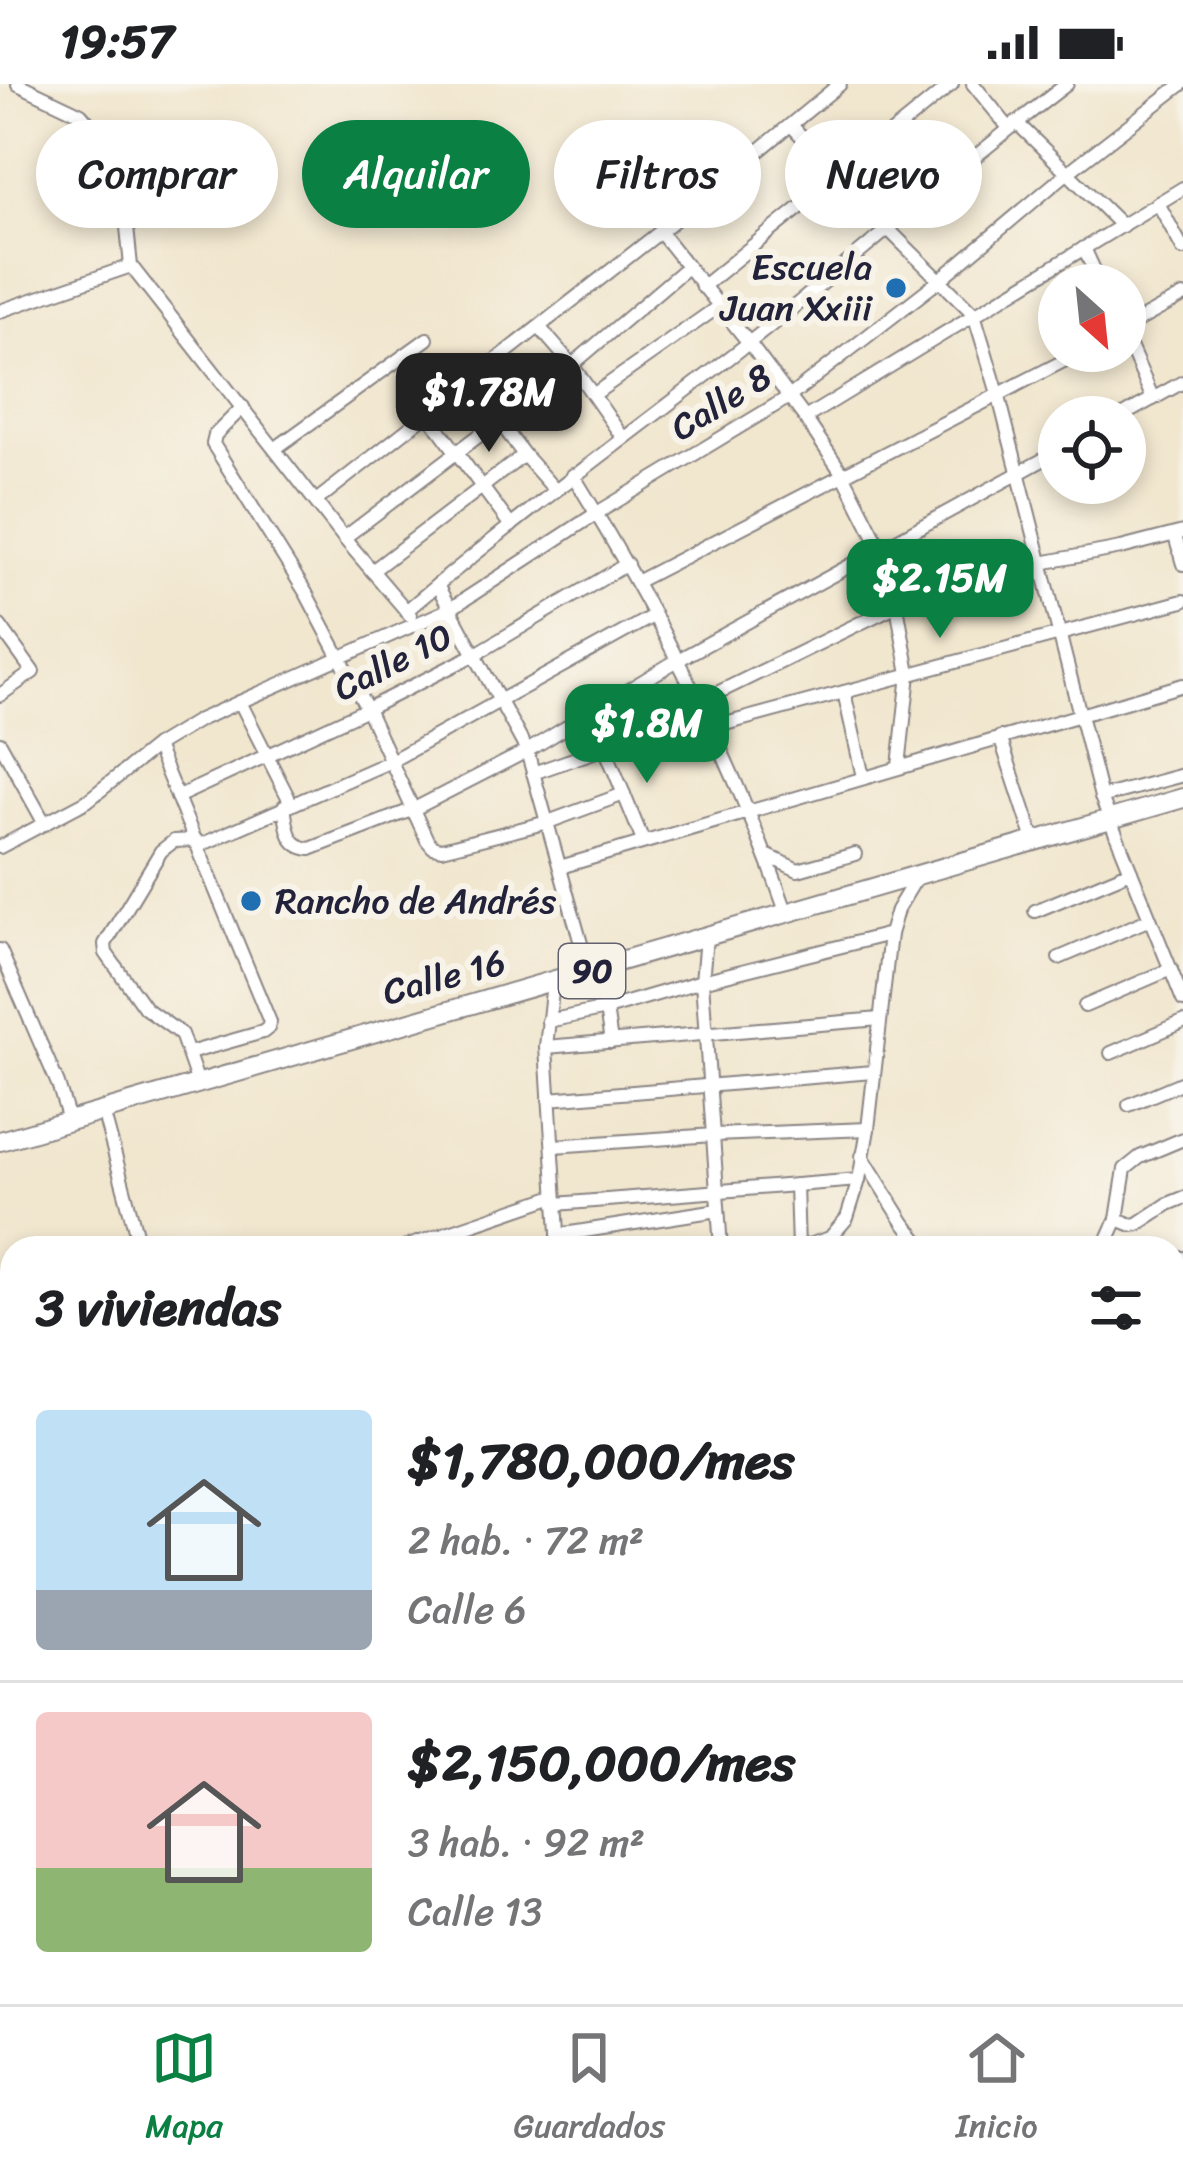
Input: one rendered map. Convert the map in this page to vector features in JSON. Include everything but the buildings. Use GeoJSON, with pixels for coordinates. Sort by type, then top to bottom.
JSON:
{"type":"FeatureCollection","features":[{"type":"Feature","properties":{"kind":"highway","name":"Calle 16"},"geometry":{"type":"LineString","coordinates":[[0,1141],[66,1107],[103,1111],[193,1066],[378,1030],[1183,798]]}},
{"type":"Feature","properties":{"kind":"street"},"geometry":{"type":"LineString","coordinates":[[18,84],[81,115],[102,139],[123,189],[131,266],[418,625]]}},
{"type":"Feature","properties":{"kind":"street"},"geometry":{"type":"LineString","coordinates":[[796,120],[840,84]]}},
{"type":"Feature","properties":{"kind":"street"},"geometry":{"type":"LineString","coordinates":[[908,120],[952,84]]}},
{"type":"Feature","properties":{"kind":"street"},"geometry":{"type":"LineString","coordinates":[[973,84],[1122,226]]}},
{"type":"Feature","properties":{"kind":"street"},"geometry":{"type":"LineString","coordinates":[[406,611],[573,475],[749,343],[1067,84]]}},
{"type":"Feature","properties":{"kind":"street","name":"Calle 8"},"geometry":{"type":"LineString","coordinates":[[0,847],[87,801],[156,746],[199,720],[450,609],[596,513],[789,397],[1179,88]]}},
{"type":"Feature","properties":{"kind":"street"},"geometry":{"type":"LineString","coordinates":[[316,501],[540,328],[785,129]]}},
{"type":"Feature","properties":{"kind":"street"},"geometry":{"type":"LineString","coordinates":[[805,418],[1183,188]]}},
{"type":"Feature","properties":{"kind":"street"},"geometry":{"type":"LineString","coordinates":[[1158,203],[1183,249]]}},
{"type":"Feature","properties":{"kind":"street"},"geometry":{"type":"LineString","coordinates":[[703,287],[785,220]]}},
{"type":"Feature","properties":{"kind":"street"},"geometry":{"type":"LineString","coordinates":[[888,229],[974,314],[1101,797],[1183,1000]]}},
{"type":"Feature","properties":{"kind":"street"},"geometry":{"type":"LineString","coordinates":[[660,232],[805,418],[844,476],[881,549],[909,674],[899,766]]}},
{"type":"Feature","properties":{"kind":"street"},"geometry":{"type":"LineString","coordinates":[[1084,248],[1092,264]]}},
{"type":"Feature","properties":{"kind":"street"},"geometry":{"type":"LineString","coordinates":[[0,311],[131,266]]}},
{"type":"Feature","properties":{"kind":"street"},"geometry":{"type":"LineString","coordinates":[[344,538],[572,365],[687,267]]}},
{"type":"Feature","properties":{"kind":"street"},"geometry":{"type":"LineString","coordinates":[[1146,319],[1183,296]]}},
{"type":"Feature","properties":{"kind":"street"},"geometry":{"type":"LineString","coordinates":[[593,395],[718,307]]}},
{"type":"Feature","properties":{"kind":"street"},"geometry":{"type":"LineString","coordinates":[[540,328],[623,438]]}},
{"type":"Feature","properties":{"kind":"street"},"geometry":{"type":"LineString","coordinates":[[276,448],[427,338]]}},
{"type":"Feature","properties":{"kind":"street"},"geometry":{"type":"LineString","coordinates":[[636,582],[1045,372]]}},
{"type":"Feature","properties":{"kind":"street"},"geometry":{"type":"LineString","coordinates":[[1142,372],[1153,399]]}},
{"type":"Feature","properties":{"kind":"street"},"geometry":{"type":"LineString","coordinates":[[1146,403],[1183,382]]}},
{"type":"Feature","properties":{"kind":"street"},"geometry":{"type":"LineString","coordinates":[[235,398],[213,444],[306,593],[433,847],[442,849],[548,822],[624,794]]}},
{"type":"Feature","properties":{"kind":"street"},"geometry":{"type":"LineString","coordinates":[[428,414],[512,526]]}},
{"type":"Feature","properties":{"kind":"street"},"geometry":{"type":"LineString","coordinates":[[499,421],[555,490]]}},
{"type":"Feature","properties":{"kind":"street"},"geometry":{"type":"LineString","coordinates":[[372,571],[524,455]]}},
{"type":"Feature","properties":{"kind":"street"},"geometry":{"type":"LineString","coordinates":[[240,702],[287,805],[288,833],[294,844],[310,848],[414,808],[527,751],[676,662],[1038,462]]}},
{"type":"Feature","properties":{"kind":"street"},"geometry":{"type":"LineString","coordinates":[[573,475],[627,564],[699,705],[788,914]]}},
{"type":"Feature","properties":{"kind":"street"},"geometry":{"type":"LineString","coordinates":[[533,773],[605,748],[699,705],[897,605],[1041,563],[1179,534],[1183,564]]}},
{"type":"Feature","properties":{"kind":"street","name":"Calle 10"},"geometry":{"type":"LineString","coordinates":[[177,797],[476,654],[627,564]]}},
{"type":"Feature","properties":{"kind":"street"},"geometry":{"type":"LineString","coordinates":[[437,585],[527,751],[589,972]]}},
{"type":"Feature","properties":{"kind":"street"},"geometry":{"type":"LineString","coordinates":[[710,728],[1183,601]]}},
{"type":"Feature","properties":{"kind":"street"},"geometry":{"type":"LineString","coordinates":[[156,746],[197,843],[270,1022],[263,1032],[193,1066],[182,1034],[145,1008],[106,953],[105,944],[161,851],[174,842],[197,843],[391,761],[653,616]]}},
{"type":"Feature","properties":{"kind":"street"},"geometry":{"type":"LineString","coordinates":[[0,626],[33,672],[0,695]]}},
{"type":"Feature","properties":{"kind":"street"},"geometry":{"type":"LineString","coordinates":[[560,867],[1183,685]]}},
{"type":"Feature","properties":{"kind":"street"},"geometry":{"type":"LineString","coordinates":[[844,692],[863,776]]}},
{"type":"Feature","properties":{"kind":"street"},"geometry":{"type":"LineString","coordinates":[[1000,737],[1034,840]]}},
{"type":"Feature","properties":{"kind":"street"},"geometry":{"type":"LineString","coordinates":[[0,743],[45,824]]}},
{"type":"Feature","properties":{"kind":"street"},"geometry":{"type":"LineString","coordinates":[[605,748],[644,841]]}},
{"type":"Feature","properties":{"kind":"street"},"geometry":{"type":"LineString","coordinates":[[1101,797],[1183,776]]}},
{"type":"Feature","properties":{"kind":"street"},"geometry":{"type":"LineString","coordinates":[[764,854],[798,870],[855,854]]}},
{"type":"Feature","properties":{"kind":"street"},"geometry":{"type":"LineString","coordinates":[[1034,911],[1131,871]]}},
{"type":"Feature","properties":{"kind":"street"},"geometry":{"type":"LineString","coordinates":[[832,1236],[847,1218],[859,1180],[890,934],[897,910],[918,874]]}},
{"type":"Feature","properties":{"kind":"street"},"geometry":{"type":"LineString","coordinates":[[872,888],[897,910]]}},
{"type":"Feature","properties":{"kind":"street"},"geometry":{"type":"LineString","coordinates":[[1059,958],[1150,919]]}},
{"type":"Feature","properties":{"kind":"street"},"geometry":{"type":"LineString","coordinates":[[548,1021],[890,934]]}},
{"type":"Feature","properties":{"kind":"street"},"geometry":{"type":"LineString","coordinates":[[706,938],[702,981],[720,1236]]}},
{"type":"Feature","properties":{"kind":"street"},"geometry":{"type":"LineString","coordinates":[[0,950],[7,986],[66,1107]]}},
{"type":"Feature","properties":{"kind":"street"},"geometry":{"type":"LineString","coordinates":[[1085,1006],[1171,969]]}},
{"type":"Feature","properties":{"kind":"street"},"geometry":{"type":"LineString","coordinates":[[553,982],[546,1047],[557,1236]]}},
{"type":"Feature","properties":{"kind":"street"},"geometry":{"type":"LineString","coordinates":[[606,1009],[611,1042]]}},
{"type":"Feature","properties":{"kind":"street"},"geometry":{"type":"LineString","coordinates":[[546,1047],[880,1019]]}},
{"type":"Feature","properties":{"kind":"street"},"geometry":{"type":"LineString","coordinates":[[1111,1053],[1183,1022]]}},
{"type":"Feature","properties":{"kind":"street"},"geometry":{"type":"LineString","coordinates":[[549,1099],[873,1072]]}},
{"type":"Feature","properties":{"kind":"street"},"geometry":{"type":"LineString","coordinates":[[1129,1105],[1183,1082]]}},
{"type":"Feature","properties":{"kind":"street"},"geometry":{"type":"LineString","coordinates":[[103,1111],[137,1236]]}},
{"type":"Feature","properties":{"kind":"street"},"geometry":{"type":"LineString","coordinates":[[553,1146],[868,1129]]}},
{"type":"Feature","properties":{"kind":"street"},"geometry":{"type":"LineString","coordinates":[[1109,1236],[1117,1219],[1125,1168],[1183,1139]]}},
{"type":"Feature","properties":{"kind":"street"},"geometry":{"type":"LineString","coordinates":[[862,1156],[914,1236]]}},
{"type":"Feature","properties":{"kind":"street"},"geometry":{"type":"LineString","coordinates":[[441,1236],[555,1200],[859,1180]]}},
{"type":"Feature","properties":{"kind":"street"},"geometry":{"type":"LineString","coordinates":[[796,1185],[798,1236]]}},
{"type":"Feature","properties":{"kind":"street"},"geometry":{"type":"LineString","coordinates":[[680,1194],[681,1216]]}},
{"type":"Feature","properties":{"kind":"street"},"geometry":{"type":"LineString","coordinates":[[1117,1219],[1138,1224],[1183,1198]]}},
{"type":"Feature","properties":{"kind":"street"},"geometry":{"type":"LineString","coordinates":[[592,1236],[718,1210]]}},
{"type":"Feature","properties":{"kind":"place","name":"Escuela Juan Xxiii"},"geometry":{"type":"Point","coordinates":[896,288]}},
{"type":"Feature","properties":{"kind":"place","name":"Rancho de Andrés"},"geometry":{"type":"Point","coordinates":[251,901]}}]}
